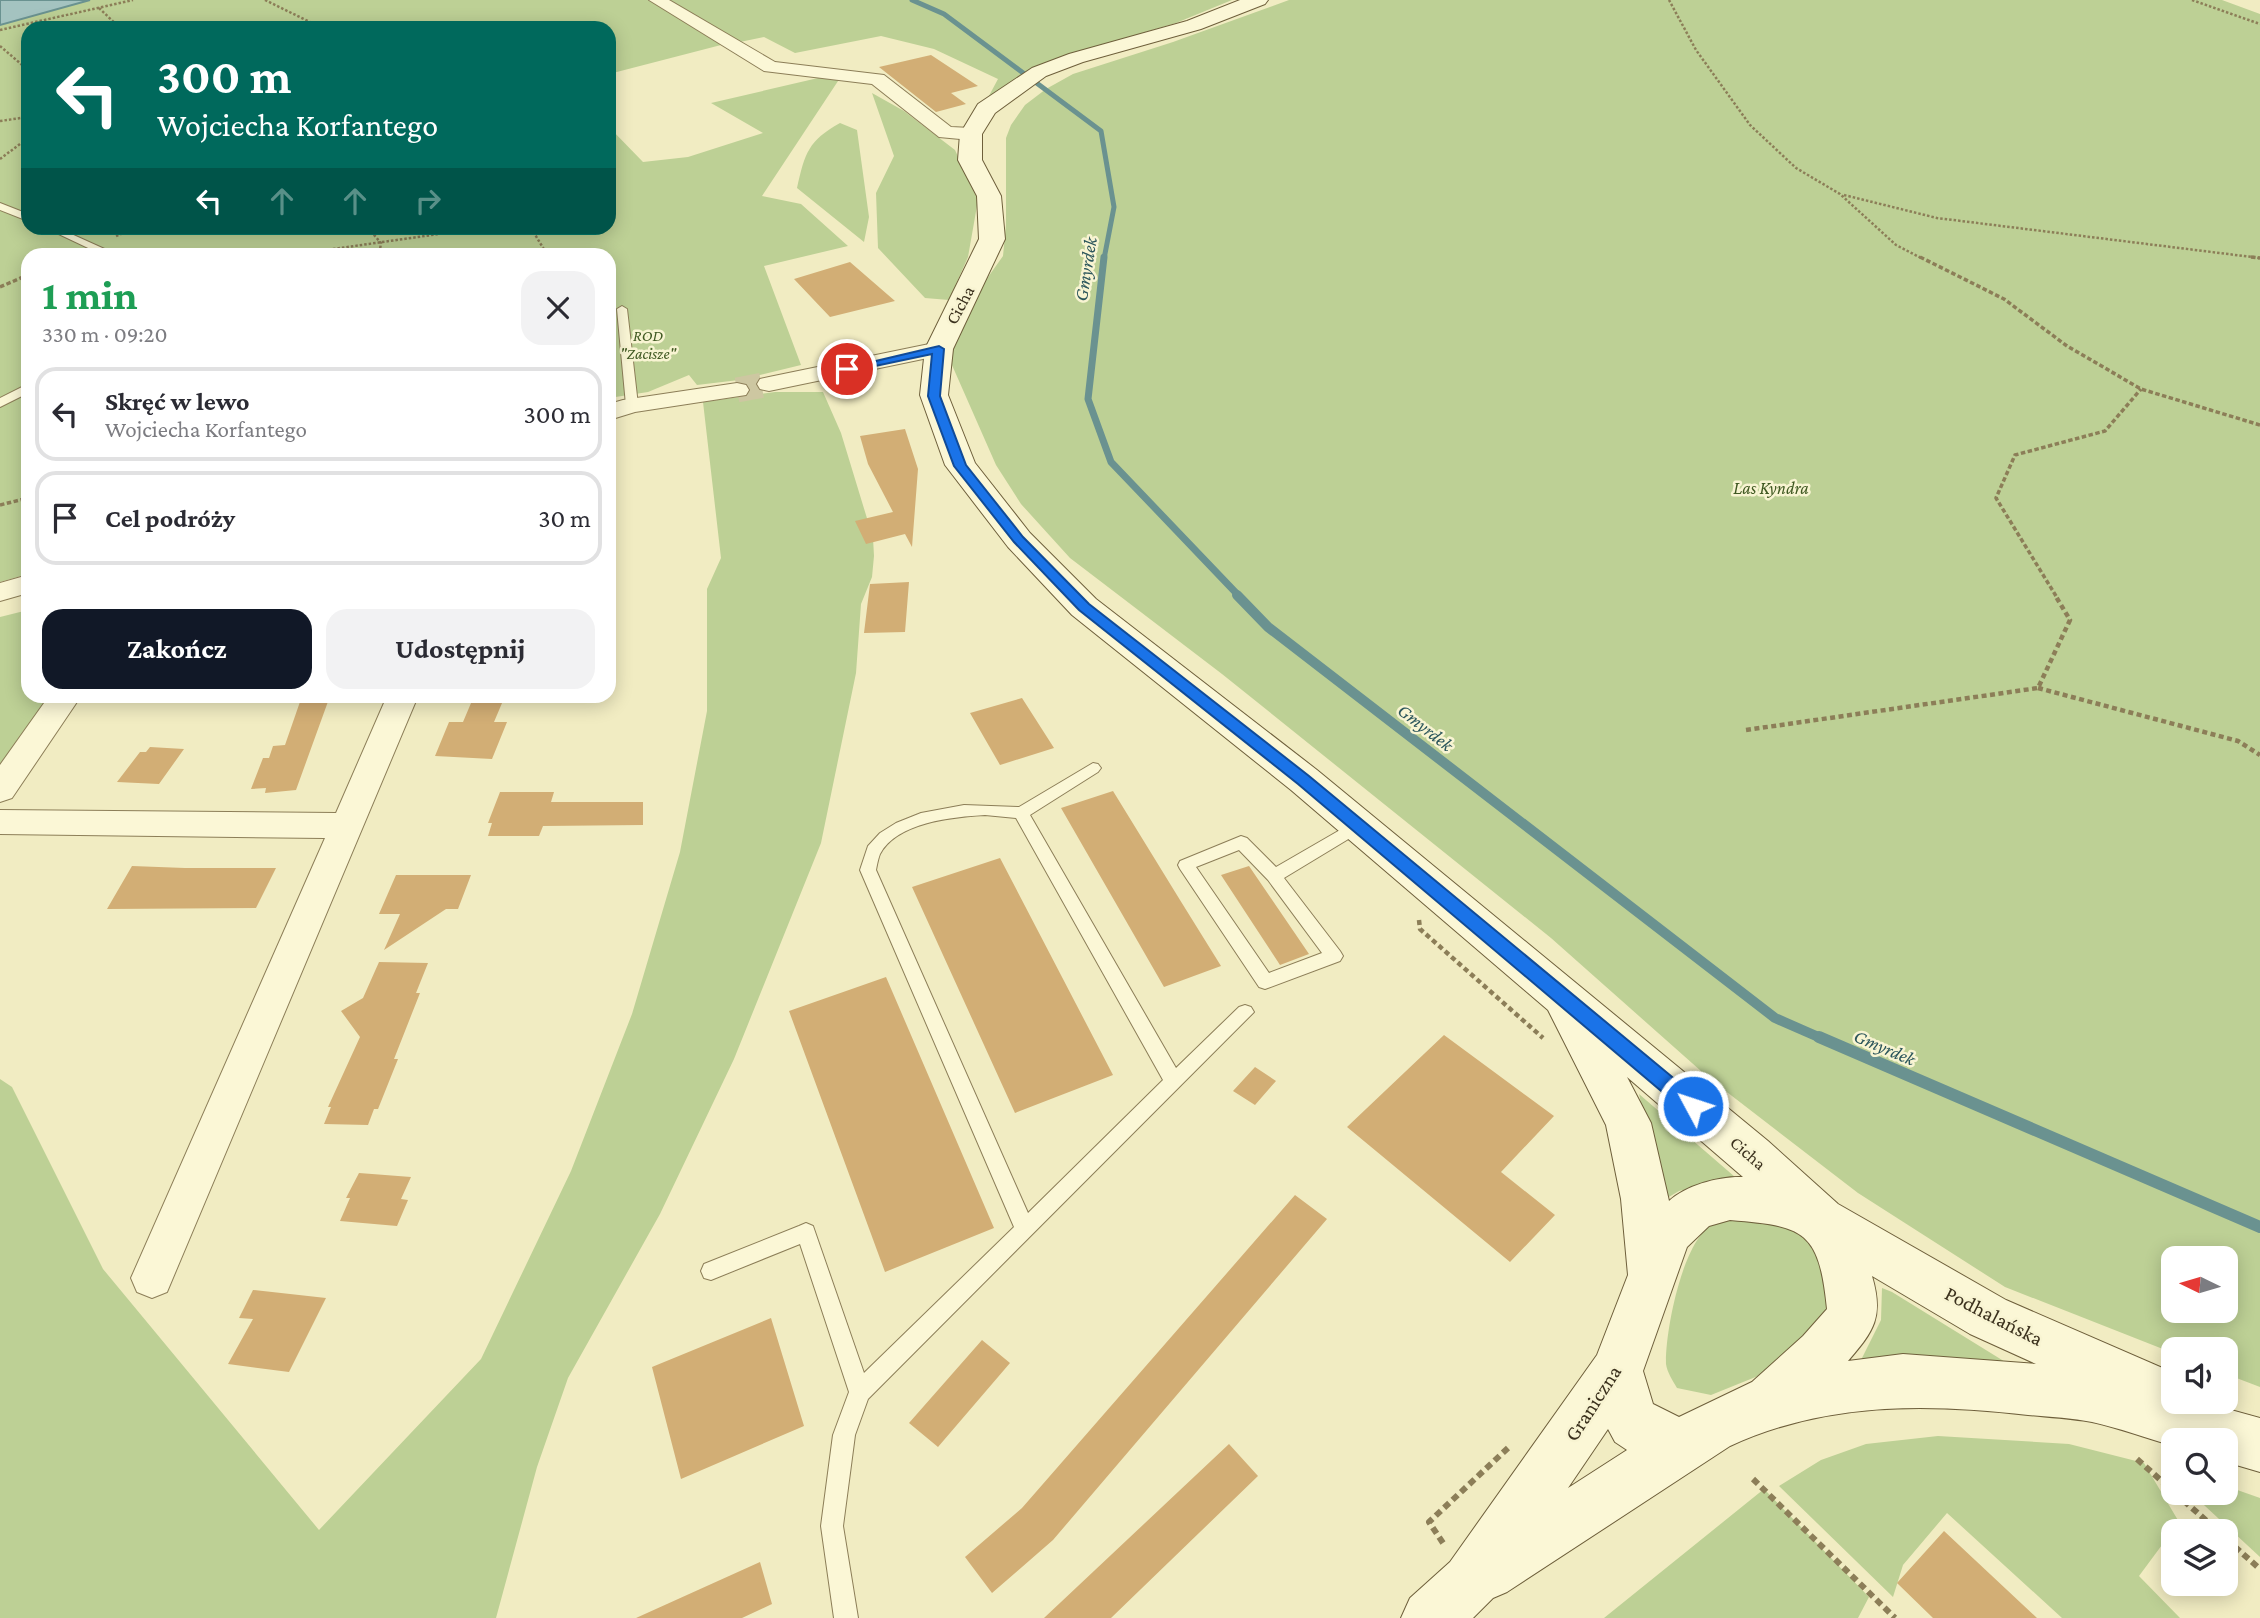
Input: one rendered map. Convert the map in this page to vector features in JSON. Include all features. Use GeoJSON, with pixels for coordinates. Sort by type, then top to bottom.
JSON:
{"type":"FeatureCollection","features":[{"type":"Feature","properties":{"kind":"street"},"geometry":{"type":"LineString","coordinates":[[657,0],[770,67],[877,79],[946,133],[971,134],[986,108],[1031,77],[1076,58],[1194,24],[1258,0]]}},
{"type":"Feature","properties":{"kind":"street","name":"Cicha"},"geometry":{"type":"LineString","coordinates":[[971,134],[971,160],[989,196],[992,239],[939,349],[934,396],[960,466],[1019,540],[1084,607],[1359,825],[1752,1156],[1821,1220]]}},
{"type":"Feature","properties":{"kind":"street"},"geometry":{"type":"LineString","coordinates":[[769,384],[939,349]]}},
{"type":"Feature","properties":{"kind":"street"},"geometry":{"type":"LineString","coordinates":[[621,408],[737,390]]}},
{"type":"Feature","properties":{"kind":"street"},"geometry":{"type":"LineString","coordinates":[[0,592],[21,586]]}},
{"type":"Feature","properties":{"kind":"street"},"geometry":{"type":"LineString","coordinates":[[0,790],[61,703]]}},
{"type":"Feature","properties":{"kind":"street"},"geometry":{"type":"LineString","coordinates":[[152,1278],[401,703]]}},
{"type":"Feature","properties":{"kind":"street"},"geometry":{"type":"LineString","coordinates":[[0,822],[348,826]]}},
{"type":"Feature","properties":{"kind":"street"},"geometry":{"type":"LineString","coordinates":[[1554,989],[1628,1123],[1645,1199],[1651,1276]]}},
{"type":"Feature","properties":{"kind":"street","name":"Graniczna"},"geometry":{"type":"LineString","coordinates":[[1430,1618],[1470,1582],[1617,1371],[1668,1233],[1694,1209],[1730,1198],[1780,1202],[1821,1220]]}},
{"type":"Feature","properties":{"kind":"street"},"geometry":{"type":"LineString","coordinates":[[1767,1404],[1821,1354],[1853,1317],[1849,1282],[1836,1236],[1821,1220]]}},
{"type":"Feature","properties":{"kind":"street","name":"Podhalańska"},"geometry":{"type":"LineString","coordinates":[[1821,1220],[1988,1317],[2161,1395]]}},
{"type":"Feature","properties":{"kind":"street"},"geometry":{"type":"LineString","coordinates":[[1617,1371],[1626,1413],[1642,1433],[1683,1445]]}},
{"type":"Feature","properties":{"kind":"street"},"geometry":{"type":"LineString","coordinates":[[1470,1582],[1712,1427],[1767,1404],[1831,1390],[1903,1380],[1993,1385],[2091,1396],[2260,1444]]}},
{"type":"Feature","properties":{"kind":"street","name":"Podhalańska"},"geometry":{"type":"LineString","coordinates":[[2201,1414],[2260,1444]]}},
{"type":"Feature","properties":{"kind":"lane"},"geometry":{"type":"LineString","coordinates":[[0,206],[21,215]]}},
{"type":"Feature","properties":{"kind":"lane"},"geometry":{"type":"LineString","coordinates":[[67,235],[97,248]]}},
{"type":"Feature","properties":{"kind":"lane"},"geometry":{"type":"LineString","coordinates":[[621,408],[622,309]]}},
{"type":"Feature","properties":{"kind":"lane"},"geometry":{"type":"LineString","coordinates":[[0,403],[21,392]]}},
{"type":"Feature","properties":{"kind":"lane"},"geometry":{"type":"LineString","coordinates":[[1026,1229],[867,870],[874,850],[895,830],[916,821],[961,810],[1005,809],[1021,813],[1093,768]]}},
{"type":"Feature","properties":{"kind":"lane"},"geometry":{"type":"LineString","coordinates":[[1021,813],[1174,1082]]}},
{"type":"Feature","properties":{"kind":"lane"},"geometry":{"type":"LineString","coordinates":[[1274,876],[1359,825]]}},
{"type":"Feature","properties":{"kind":"lane"},"geometry":{"type":"LineString","coordinates":[[1241,842],[1274,876],[1335,956],[1265,982],[1186,865],[1241,842]]}},
{"type":"Feature","properties":{"kind":"lane"},"geometry":{"type":"LineString","coordinates":[[846,1618],[832,1526],[844,1435],[860,1392],[1245,1012]]}},
{"type":"Feature","properties":{"kind":"lane"},"geometry":{"type":"LineString","coordinates":[[711,1271],[806,1232],[860,1392]]}},
{"type":"Feature","properties":{"kind":"path"},"geometry":{"type":"LineString","coordinates":[[39,21],[133,0]]}},
{"type":"Feature","properties":{"kind":"path"},"geometry":{"type":"LineString","coordinates":[[265,0],[308,21]]}},
{"type":"Feature","properties":{"kind":"path"},"geometry":{"type":"LineString","coordinates":[[1669,0],[1696,50],[1750,125],[1796,168],[1840,194],[1896,244],[2004,299],[2067,346],[2141,389],[2260,425]]}},
{"type":"Feature","properties":{"kind":"path"},"geometry":{"type":"LineString","coordinates":[[2192,0],[2260,24]]}},
{"type":"Feature","properties":{"kind":"path"},"geometry":{"type":"LineString","coordinates":[[99,7],[113,21]]}},
{"type":"Feature","properties":{"kind":"path"},"geometry":{"type":"LineString","coordinates":[[0,30],[21,25]]}},
{"type":"Feature","properties":{"kind":"path"},"geometry":{"type":"LineString","coordinates":[[0,46],[21,64]]}},
{"type":"Feature","properties":{"kind":"path"},"geometry":{"type":"LineString","coordinates":[[0,121],[21,118]]}},
{"type":"Feature","properties":{"kind":"path"},"geometry":{"type":"LineString","coordinates":[[0,159],[21,143]]}},
{"type":"Feature","properties":{"kind":"path"},"geometry":{"type":"LineString","coordinates":[[1840,194],[1937,218],[2260,258]]}},
{"type":"Feature","properties":{"kind":"path"},"geometry":{"type":"LineString","coordinates":[[374,235],[381,243],[380,248]]}},
{"type":"Feature","properties":{"kind":"path"},"geometry":{"type":"LineString","coordinates":[[344,248],[438,235]]}},
{"type":"Feature","properties":{"kind":"path"},"geometry":{"type":"LineString","coordinates":[[0,287],[21,278]]}},
{"type":"Feature","properties":{"kind":"path"},"geometry":{"type":"LineString","coordinates":[[2038,688],[2070,620],[1996,498],[2015,455],[2105,430],[2141,389]]}},
{"type":"Feature","properties":{"kind":"path"},"geometry":{"type":"LineString","coordinates":[[0,505],[21,500]]}},
{"type":"Feature","properties":{"kind":"path"},"geometry":{"type":"LineString","coordinates":[[1746,730],[2038,688],[2238,741],[2260,755]]}},
{"type":"Feature","properties":{"kind":"path"},"geometry":{"type":"LineString","coordinates":[[2137,1459],[2161,1480]]}},
{"type":"Feature","properties":{"kind":"path"},"geometry":{"type":"LineString","coordinates":[[1753,1479],[1895,1618]]}},
{"type":"Feature","properties":{"kind":"path"},"geometry":{"type":"LineString","coordinates":[[2189,1505],[2204,1519]]}},
{"type":"Feature","properties":{"kind":"path"},"geometry":{"type":"LineString","coordinates":[[2238,1550],[2260,1569]]}},
{"type":"Feature","properties":{"kind":"green space","name":"ROD \"Zacisze\""},"geometry":{"type":"Polygon","coordinates":[[[90,0],[650,0],[721,45],[616,72],[616,21],[21,21],[21,235],[616,235],[616,134],[643,162],[688,157],[763,133],[711,103],[844,72],[762,196],[801,204],[848,246],[764,266],[801,365],[739,380],[697,385],[689,375],[648,392],[616,397],[616,248],[21,248],[21,576],[0,582],[0,25],[90,0]]]}},
{"type":"Feature","properties":{"kind":"green space"},"geometry":{"type":"Polygon","coordinates":[[[667,0],[1232,0],[1176,23],[1061,57],[983,107],[998,79],[934,49],[881,36],[795,53],[764,37],[735,43],[667,0]]]}},
{"type":"Feature","properties":{"kind":"green space","name":"Las Kyndra"},"geometry":{"type":"Polygon","coordinates":[[[1289,0],[2222,0],[2260,14],[2260,1387],[2238,1379],[2238,1337],[2161,1337],[2161,1348],[2005,1287],[1858,1193],[1710,1079],[1551,938],[1222,674],[1070,558],[1021,504],[996,465],[948,356],[971,301],[1003,256],[1006,225],[1006,138],[1011,125],[1025,105],[1073,74],[1173,42],[1289,0]]]}},
{"type":"Feature","properties":{"kind":"green space"},"geometry":{"type":"Polygon","coordinates":[[[872,93],[904,111],[955,150],[978,200],[968,257],[949,300],[925,298],[878,248],[876,193],[894,156],[872,93]]]}},
{"type":"Feature","properties":{"kind":"green space"},"geometry":{"type":"Polygon","coordinates":[[[840,123],[857,130],[869,217],[864,242],[797,188],[806,157],[814,142],[840,123]]]}},
{"type":"Feature","properties":{"kind":"green space"},"geometry":{"type":"Polygon","coordinates":[[[775,392],[823,392],[841,433],[873,538],[872,577],[861,604],[856,673],[821,843],[734,1059],[660,1214],[568,1378],[537,1467],[496,1618],[0,1618],[0,1079],[12,1087],[103,1269],[319,1530],[481,1359],[571,1171],[632,1014],[680,852],[707,711],[707,589],[721,558],[703,402],[775,392]]]}},
{"type":"Feature","properties":{"kind":"green space"},"geometry":{"type":"Polygon","coordinates":[[[21,612],[21,703],[53,703],[0,777],[0,617],[21,612]]]}},
{"type":"Feature","properties":{"kind":"green space"},"geometry":{"type":"Polygon","coordinates":[[[1639,1094],[1735,1177],[1679,1191],[1662,1201],[1639,1094]]]}},
{"type":"Feature","properties":{"kind":"green space"},"geometry":{"type":"Polygon","coordinates":[[[1735,1219],[1776,1225],[1802,1235],[1820,1256],[1835,1294],[1822,1323],[1796,1350],[1758,1376],[1711,1395],[1677,1388],[1666,1364],[1673,1309],[1685,1266],[1703,1232],[1716,1223],[1735,1219]]]}},
{"type":"Feature","properties":{"kind":"green space"},"geometry":{"type":"Polygon","coordinates":[[[1882,1288],[2015,1368],[1857,1368],[1881,1320],[1882,1288]]]}},
{"type":"Feature","properties":{"kind":"green space"},"geometry":{"type":"Polygon","coordinates":[[[1938,1436],[2069,1444],[2144,1463],[2161,1492],[2161,1505],[2169,1505],[2177,1519],[2161,1519],[2161,1546],[2139,1576],[2180,1618],[2062,1618],[1947,1513],[1903,1565],[1893,1597],[1779,1486],[1821,1460],[1866,1444],[1938,1436]]]}},
{"type":"Feature","properties":{"kind":"green space"},"geometry":{"type":"Polygon","coordinates":[[[1764,1489],[1869,1597],[1858,1618],[1604,1618],[1764,1489]]]}},
{"type":"Feature","properties":{"kind":"green space"},"geometry":{"type":"Polygon","coordinates":[[[2238,1490],[2260,1498],[2260,1557],[2238,1537],[2238,1519],[2219,1519],[2204,1505],[2238,1505],[2238,1490]]]}},
{"type":"Feature","properties":{"kind":"water"},"geometry":{"type":"Polygon","coordinates":[[[0,0],[90,0],[0,25],[0,0]]]}},
{"type":"Feature","properties":{"kind":"building"},"geometry":{"type":"Polygon","coordinates":[[[931,55],[978,86],[951,93],[966,104],[936,112],[879,67],[931,55]]]}},
{"type":"Feature","properties":{"kind":"building"},"geometry":{"type":"Polygon","coordinates":[[[850,262],[895,301],[830,317],[794,279],[850,262]]]}},
{"type":"Feature","properties":{"kind":"building"},"geometry":{"type":"Polygon","coordinates":[[[905,429],[918,469],[912,547],[905,534],[866,544],[855,521],[893,512],[868,464],[860,436],[905,429]]]}},
{"type":"Feature","properties":{"kind":"building"},"geometry":{"type":"Polygon","coordinates":[[[909,582],[905,632],[864,633],[870,584],[909,582]]]}},
{"type":"Feature","properties":{"kind":"building"},"geometry":{"type":"Polygon","coordinates":[[[1022,698],[1054,748],[1000,765],[970,713],[1022,698]]]}},
{"type":"Feature","properties":{"kind":"building"},"geometry":{"type":"Polygon","coordinates":[[[300,703],[327,703],[296,790],[265,793],[266,788],[251,789],[263,758],[269,758],[273,746],[285,745],[300,703]]]}},
{"type":"Feature","properties":{"kind":"building"},"geometry":{"type":"Polygon","coordinates":[[[471,703],[502,703],[494,722],[507,722],[492,759],[435,756],[449,722],[463,722],[471,703]]]}},
{"type":"Feature","properties":{"kind":"building"},"geometry":{"type":"Polygon","coordinates":[[[150,747],[184,749],[159,784],[117,782],[140,752],[146,752],[150,747]]]}},
{"type":"Feature","properties":{"kind":"building"},"geometry":{"type":"Polygon","coordinates":[[[1113,791],[1221,966],[1164,987],[1061,808],[1113,791]]]}},
{"type":"Feature","properties":{"kind":"building"},"geometry":{"type":"Polygon","coordinates":[[[500,792],[554,792],[551,802],[643,802],[643,825],[543,826],[539,836],[488,836],[492,823],[488,823],[500,792]]]}},
{"type":"Feature","properties":{"kind":"building"},"geometry":{"type":"Polygon","coordinates":[[[1000,858],[1113,1075],[1015,1113],[912,887],[1000,858]]]}},
{"type":"Feature","properties":{"kind":"building"},"geometry":{"type":"Polygon","coordinates":[[[132,866],[276,868],[256,908],[107,909],[132,866]]]}},
{"type":"Feature","properties":{"kind":"building"},"geometry":{"type":"Polygon","coordinates":[[[1249,866],[1309,954],[1280,965],[1221,875],[1249,866]]]}},
{"type":"Feature","properties":{"kind":"building"},"geometry":{"type":"Polygon","coordinates":[[[396,875],[471,875],[458,909],[446,909],[384,950],[400,914],[379,914],[396,875]]]}},
{"type":"Feature","properties":{"kind":"building"},"geometry":{"type":"Polygon","coordinates":[[[379,962],[428,963],[416,993],[420,993],[394,1059],[398,1059],[378,1109],[374,1109],[368,1125],[324,1124],[331,1107],[328,1107],[360,1037],[341,1011],[363,998],[379,962]]]}},
{"type":"Feature","properties":{"kind":"building"},"geometry":{"type":"Polygon","coordinates":[[[886,977],[994,1228],[885,1272],[789,1011],[886,977]]]}},
{"type":"Feature","properties":{"kind":"building"},"geometry":{"type":"Polygon","coordinates":[[[1444,1035],[1554,1116],[1501,1172],[1555,1215],[1510,1262],[1347,1127],[1444,1035]]]}},
{"type":"Feature","properties":{"kind":"building"},"geometry":{"type":"Polygon","coordinates":[[[1255,1067],[1276,1081],[1255,1105],[1233,1091],[1255,1067]]]}},
{"type":"Feature","properties":{"kind":"building"},"geometry":{"type":"Polygon","coordinates":[[[359,1173],[411,1177],[401,1199],[408,1200],[397,1226],[340,1221],[350,1198],[346,1198],[359,1173]]]}},
{"type":"Feature","properties":{"kind":"building"},"geometry":{"type":"Polygon","coordinates":[[[1295,1195],[1327,1219],[1053,1540],[992,1593],[965,1557],[1022,1508],[1295,1195]]]}},
{"type":"Feature","properties":{"kind":"building"},"geometry":{"type":"Polygon","coordinates":[[[253,1290],[326,1298],[289,1372],[228,1364],[253,1319],[239,1318],[253,1290]]]}},
{"type":"Feature","properties":{"kind":"building"},"geometry":{"type":"Polygon","coordinates":[[[771,1318],[804,1426],[681,1479],[652,1367],[771,1318]]]}},
{"type":"Feature","properties":{"kind":"building"},"geometry":{"type":"Polygon","coordinates":[[[982,1340],[1010,1363],[938,1447],[909,1423],[982,1340]]]}},
{"type":"Feature","properties":{"kind":"building"},"geometry":{"type":"Polygon","coordinates":[[[1229,1444],[1258,1476],[1111,1618],[1044,1618],[1229,1444]]]}},
{"type":"Feature","properties":{"kind":"building"},"geometry":{"type":"Polygon","coordinates":[[[1944,1531],[2037,1618],[1933,1618],[1897,1583],[1944,1531]]]}},
{"type":"Feature","properties":{"kind":"building"},"geometry":{"type":"Polygon","coordinates":[[[760,1562],[772,1604],[742,1618],[636,1618],[760,1562]]]}},
{"type":"Feature","properties":{"kind":"waterway","name":"Gmyrdek"},"geometry":{"type":"LineString","coordinates":[[912,0],[944,14],[1101,131],[1114,207],[1104,259]]}},
{"type":"Feature","properties":{"kind":"waterway","name":"Gmyrdek"},"geometry":{"type":"LineString","coordinates":[[1104,257],[1088,399],[1111,462],[1239,596]]}},
{"type":"Feature","properties":{"kind":"waterway","name":"Gmyrdek"},"geometry":{"type":"LineString","coordinates":[[1237,595],[1268,627],[1775,1018],[1823,1039]]}},
{"type":"Feature","properties":{"kind":"waterway","name":"Gmyrdek"},"geometry":{"type":"LineString","coordinates":[[1819,1037],[2260,1227]]}},
{"type":"Feature","properties":{"kind":"tunnel"},"geometry":{"type":"LineString","coordinates":[[737,390],[769,384]]}},
{"type":"Feature","properties":{"kind":"route"},"geometry":{"type":"LineString","coordinates":[[847,369],[939,349],[934,396],[960,466],[1019,540],[1084,607],[1304,780],[1693,1106]]}}]}
